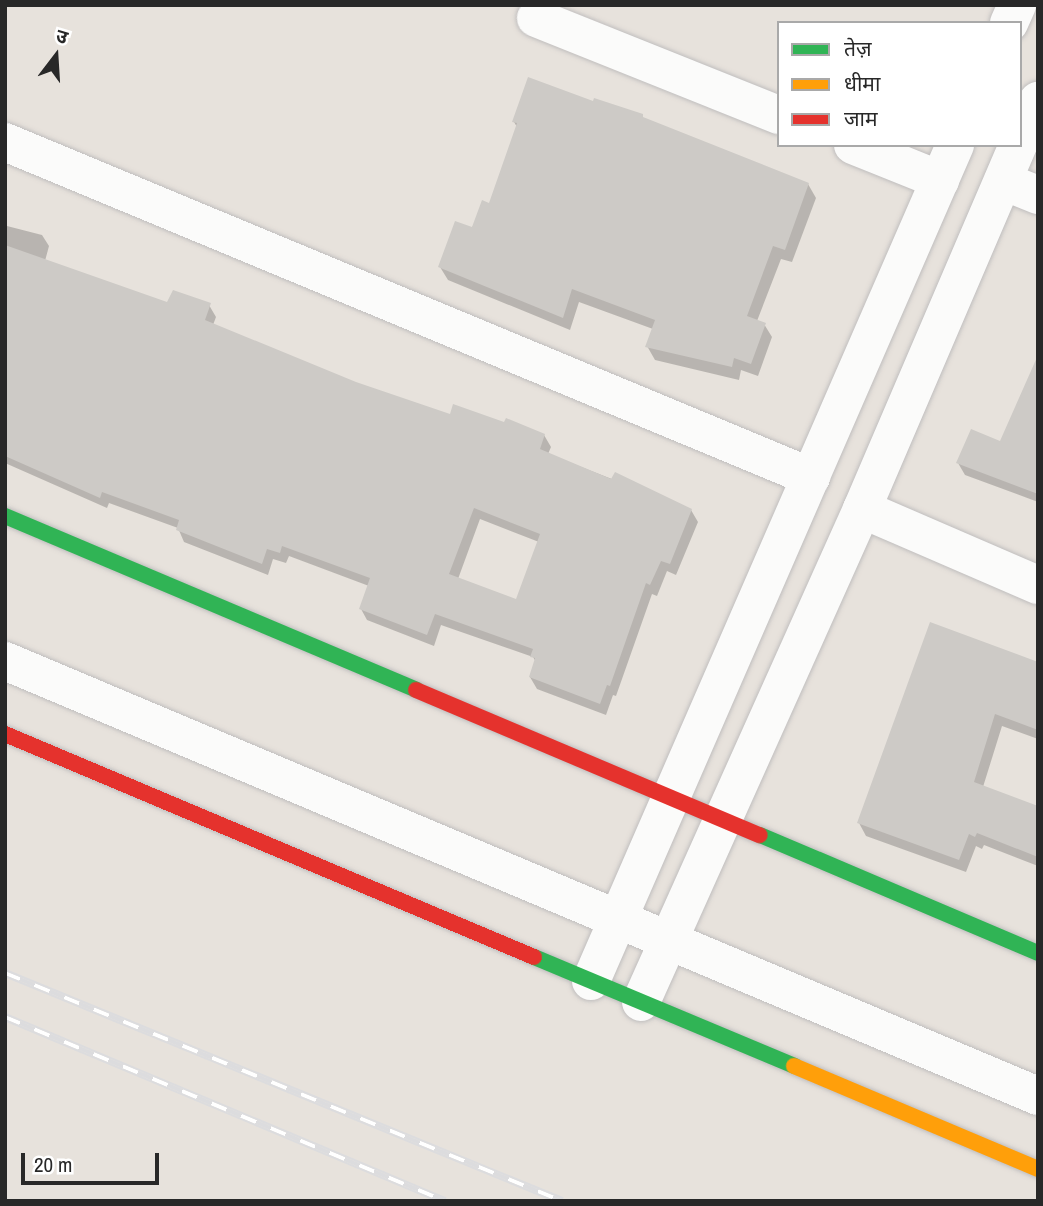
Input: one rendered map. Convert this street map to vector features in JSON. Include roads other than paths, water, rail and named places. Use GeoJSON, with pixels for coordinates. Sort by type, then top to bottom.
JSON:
{"type":"FeatureCollection","features":[{"type":"Feature","properties":{"kind":"street"},"geometry":{"type":"LineString","coordinates":[[1010,21],[1017,5]]}},
{"type":"Feature","properties":{"kind":"street"},"geometry":{"type":"LineString","coordinates":[[536,18],[777,114]]}},
{"type":"Feature","properties":{"kind":"street"},"geometry":{"type":"LineString","coordinates":[[1022,136],[1038,101]]}},
{"type":"Feature","properties":{"kind":"street"},"geometry":{"type":"LineString","coordinates":[[5,142],[811,477]]}},
{"type":"Feature","properties":{"kind":"street"},"geometry":{"type":"LineString","coordinates":[[858,147],[940,180]]}},
{"type":"Feature","properties":{"kind":"street"},"geometry":{"type":"LineString","coordinates":[[591,981],[954,147]]}},
{"type":"Feature","properties":{"kind":"street"},"geometry":{"type":"LineString","coordinates":[[640,1002],[862,509],[1017,147]]}},
{"type":"Feature","properties":{"kind":"street"},"geometry":{"type":"LineString","coordinates":[[1003,181],[1038,195]]}},
{"type":"Feature","properties":{"kind":"street"},"geometry":{"type":"LineString","coordinates":[[862,509],[1038,586]]}},
{"type":"Feature","properties":{"kind":"street"},"geometry":{"type":"LineString","coordinates":[[5,516],[1038,953]]}},
{"type":"Feature","properties":{"kind":"street"},"geometry":{"type":"LineString","coordinates":[[5,661],[1038,1096]]}},
{"type":"Feature","properties":{"kind":"street"},"geometry":{"type":"LineString","coordinates":[[5,734],[1038,1169]]}},
{"type":"Feature","properties":{"kind":"railway"},"geometry":{"type":"LineString","coordinates":[[5,973],[562,1201]]}},
{"type":"Feature","properties":{"kind":"railway"},"geometry":{"type":"LineString","coordinates":[[5,1017],[445,1201]]}}]}
